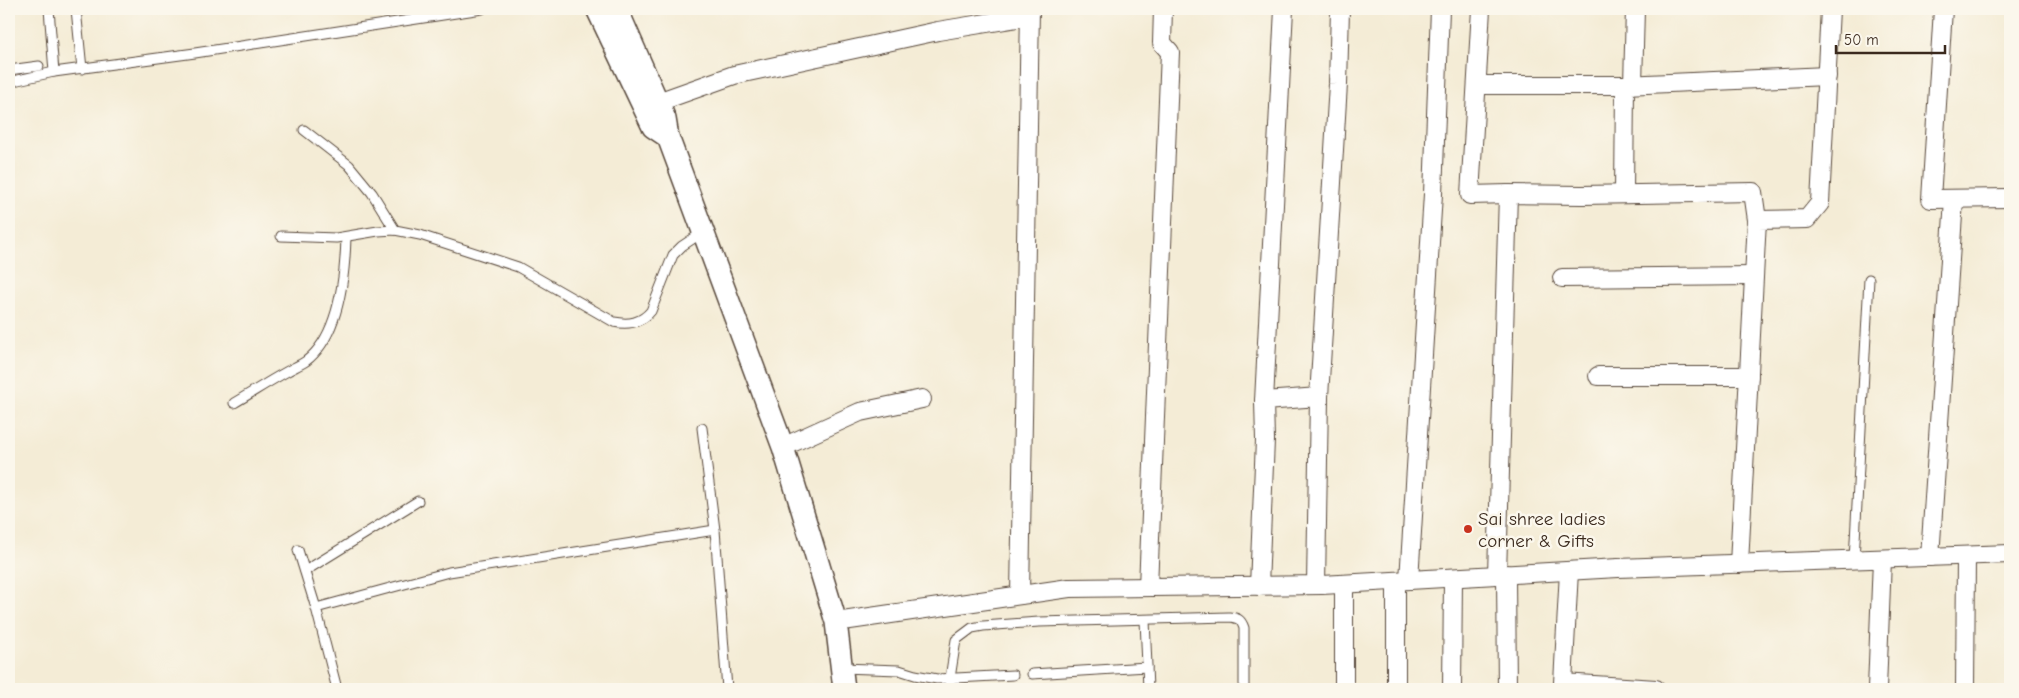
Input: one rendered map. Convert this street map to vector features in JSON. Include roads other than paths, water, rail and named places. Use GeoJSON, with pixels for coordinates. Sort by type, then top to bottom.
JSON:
{"type":"FeatureCollection","features":[{"type":"Feature","properties":{"kind":"street"},"geometry":{"type":"LineString","coordinates":[[597,9],[652,127],[668,137]]}},
{"type":"Feature","properties":{"kind":"street"},"geometry":{"type":"LineString","coordinates":[[618,9],[665,119],[668,137],[783,447],[836,622],[844,689]]}},
{"type":"Feature","properties":{"kind":"street"},"geometry":{"type":"LineString","coordinates":[[629,9],[636,52]]}},
{"type":"Feature","properties":{"kind":"street"},"geometry":{"type":"LineString","coordinates":[[1148,587],[1170,52],[1162,43],[1163,9]]}},
{"type":"Feature","properties":{"kind":"street"},"geometry":{"type":"LineString","coordinates":[[1259,586],[1264,401],[1284,9]]}},
{"type":"Feature","properties":{"kind":"street"},"geometry":{"type":"LineString","coordinates":[[1316,585],[1319,397],[1338,84],[1340,9]]}},
{"type":"Feature","properties":{"kind":"street"},"geometry":{"type":"LineString","coordinates":[[1396,689],[1433,194],[1440,9]]}},
{"type":"Feature","properties":{"kind":"street"},"geometry":{"type":"LineString","coordinates":[[1481,9],[1470,195],[1753,192],[1757,220],[1739,564]]}},
{"type":"Feature","properties":{"kind":"street"},"geometry":{"type":"LineString","coordinates":[[1624,194],[1629,84],[1636,9]]}},
{"type":"Feature","properties":{"kind":"street"},"geometry":{"type":"LineString","coordinates":[[1757,220],[1807,219],[1820,204],[1830,9]]}},
{"type":"Feature","properties":{"kind":"street"},"geometry":{"type":"LineString","coordinates":[[1943,9],[1931,200],[2010,198]]}},
{"type":"Feature","properties":{"kind":"street"},"geometry":{"type":"LineString","coordinates":[[658,102],[734,75],[1030,12],[1020,595]]}},
{"type":"Feature","properties":{"kind":"street"},"geometry":{"type":"LineString","coordinates":[[1477,85],[1629,84],[1827,76]]}},
{"type":"Feature","properties":{"kind":"street"},"geometry":{"type":"LineString","coordinates":[[1507,689],[1501,575],[1508,194]]}},
{"type":"Feature","properties":{"kind":"street"},"geometry":{"type":"LineString","coordinates":[[1930,557],[1954,200]]}},
{"type":"Feature","properties":{"kind":"street"},"geometry":{"type":"LineString","coordinates":[[1562,278],[1754,276]]}},
{"type":"Feature","properties":{"kind":"street"},"geometry":{"type":"LineString","coordinates":[[1598,376],[1749,376]]}},
{"type":"Feature","properties":{"kind":"street"},"geometry":{"type":"LineString","coordinates":[[1264,401],[1319,397]]}},
{"type":"Feature","properties":{"kind":"street"},"geometry":{"type":"LineString","coordinates":[[783,447],[860,412],[922,400]]}},
{"type":"Feature","properties":{"kind":"street"},"geometry":{"type":"LineString","coordinates":[[836,622],[1069,588],[1344,584],[1569,571],[2010,554]]}},
{"type":"Feature","properties":{"kind":"street"},"geometry":{"type":"LineString","coordinates":[[1965,689],[1966,557]]}},
{"type":"Feature","properties":{"kind":"street"},"geometry":{"type":"LineString","coordinates":[[1877,689],[1882,558]]}},
{"type":"Feature","properties":{"kind":"street"},"geometry":{"type":"LineString","coordinates":[[1569,571],[1563,686],[1656,689]]}},
{"type":"Feature","properties":{"kind":"street"},"geometry":{"type":"LineString","coordinates":[[1452,689],[1453,578]]}},
{"type":"Feature","properties":{"kind":"street"},"geometry":{"type":"LineString","coordinates":[[1344,584],[1344,689]]}},
{"type":"Feature","properties":{"kind":"lane"},"geometry":{"type":"LineString","coordinates":[[49,9],[54,72]]}},
{"type":"Feature","properties":{"kind":"lane"},"geometry":{"type":"LineString","coordinates":[[76,9],[82,69]]}},
{"type":"Feature","properties":{"kind":"lane"},"geometry":{"type":"LineString","coordinates":[[9,82],[54,72],[482,9]]}},
{"type":"Feature","properties":{"kind":"lane"},"geometry":{"type":"LineString","coordinates":[[9,70],[39,66]]}},
{"type":"Feature","properties":{"kind":"lane"},"geometry":{"type":"LineString","coordinates":[[304,130],[349,165],[372,193],[395,230]]}},
{"type":"Feature","properties":{"kind":"lane"},"geometry":{"type":"LineString","coordinates":[[281,236],[346,237],[395,230],[455,246],[518,267],[614,322],[623,324],[645,319],[651,311],[673,255],[682,246],[703,232]]}},
{"type":"Feature","properties":{"kind":"lane"},"geometry":{"type":"LineString","coordinates":[[234,403],[306,361],[318,349],[329,332],[338,307],[346,237]]}},
{"type":"Feature","properties":{"kind":"lane"},"geometry":{"type":"LineString","coordinates":[[1854,560],[1868,279]]}},
{"type":"Feature","properties":{"kind":"lane"},"geometry":{"type":"LineString","coordinates":[[702,428],[715,530],[727,689]]}},
{"type":"Feature","properties":{"kind":"lane"},"geometry":{"type":"LineString","coordinates":[[305,572],[418,501]]}},
{"type":"Feature","properties":{"kind":"lane"},"geometry":{"type":"LineString","coordinates":[[316,608],[449,572],[715,530]]}},
{"type":"Feature","properties":{"kind":"lane"},"geometry":{"type":"LineString","coordinates":[[298,550],[316,608],[337,689]]}},
{"type":"Feature","properties":{"kind":"lane"},"geometry":{"type":"LineString","coordinates":[[950,689],[956,640],[972,628],[1039,622],[1238,618],[1244,628],[1244,689]]}},
{"type":"Feature","properties":{"kind":"lane"},"geometry":{"type":"LineString","coordinates":[[1145,620],[1148,689]]}},
{"type":"Feature","properties":{"kind":"lane"},"geometry":{"type":"LineString","coordinates":[[1032,674],[1147,667]]}},
{"type":"Feature","properties":{"kind":"lane"},"geometry":{"type":"LineString","coordinates":[[842,668],[899,670],[929,678],[1013,675]]}},
{"type":"Feature","properties":{"kind":"place","name":"Sai shree ladies corner & Gifts"},"geometry":{"type":"Point","coordinates":[1468,529]}}]}
